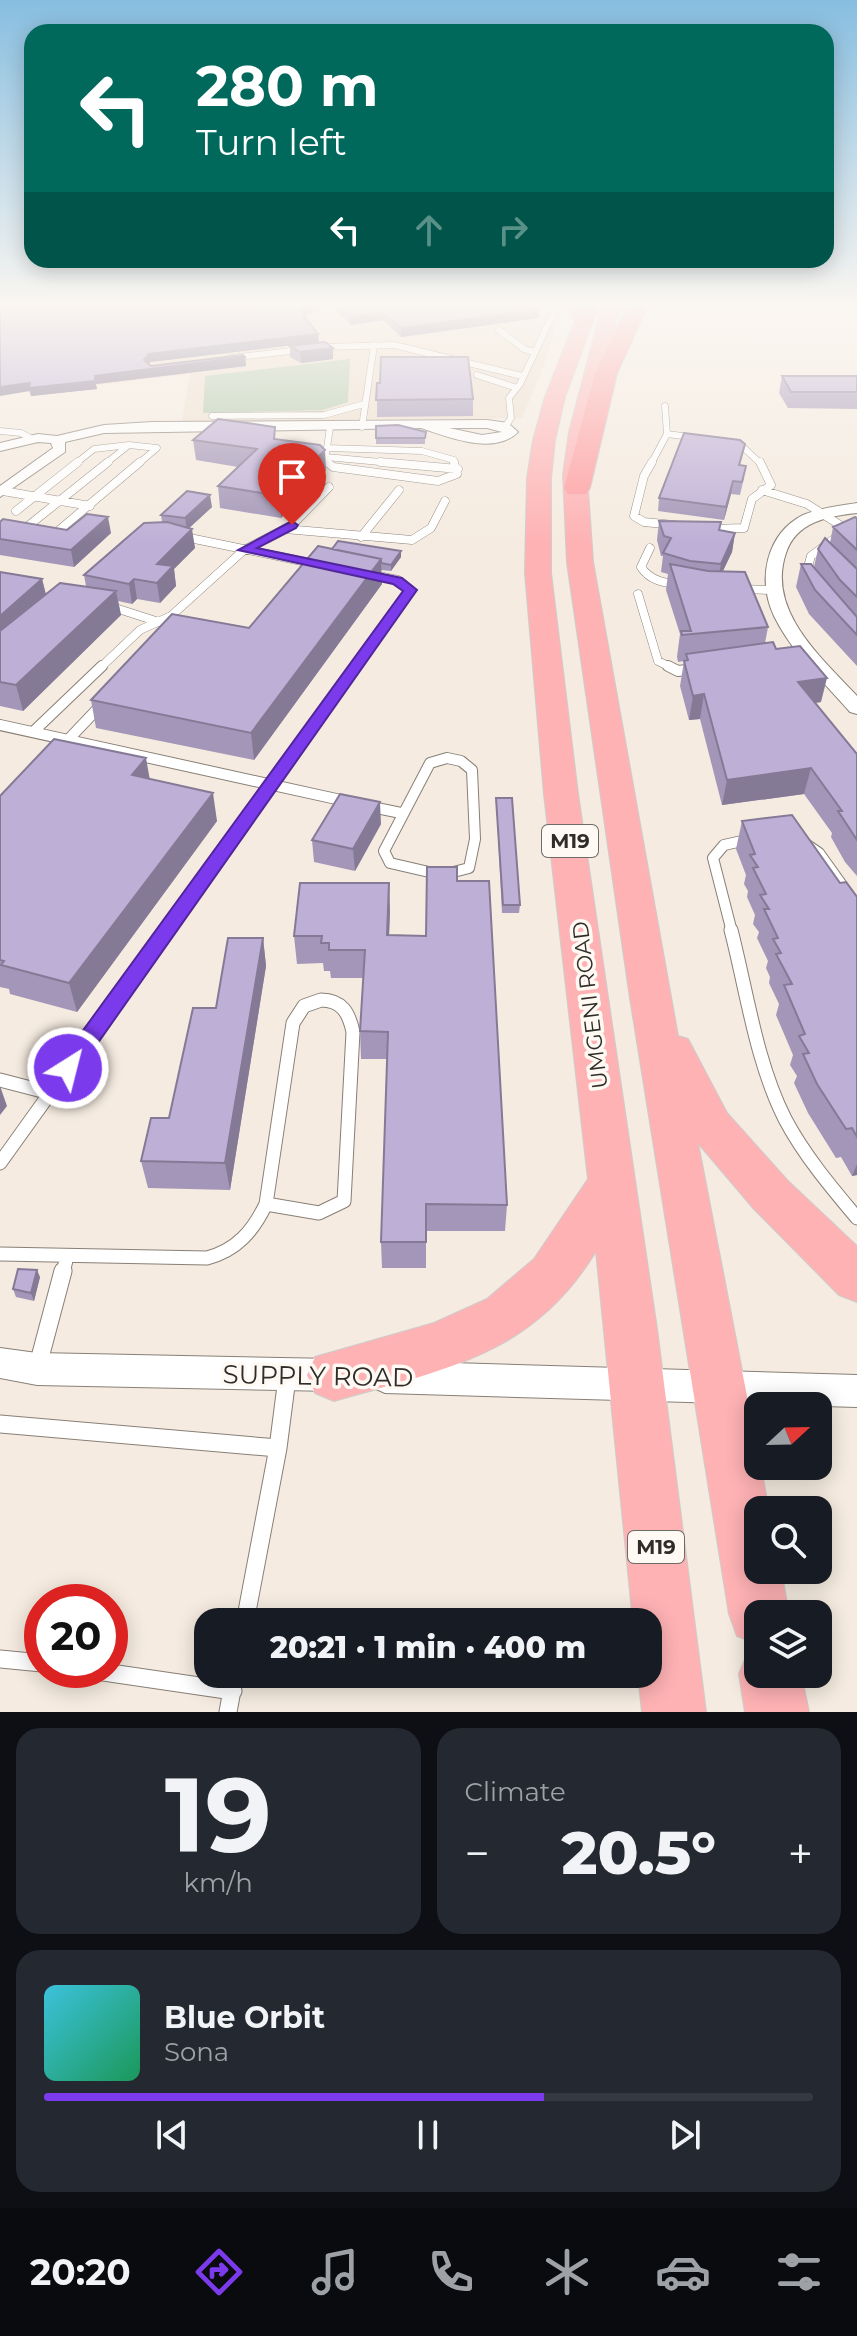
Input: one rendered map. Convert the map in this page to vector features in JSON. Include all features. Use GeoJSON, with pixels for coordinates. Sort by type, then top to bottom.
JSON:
{"type":"FeatureCollection","features":[{"type":"Feature","properties":{"kind":"highway","name":"UMGENI ROAD"},"geometry":{"type":"LineString","coordinates":[[559,385],[544,440],[539,478],[538,573],[561,794],[636,1383],[674,1712]]}},
{"type":"Feature","properties":{"kind":"highway","name":"M19"},"geometry":{"type":"LineString","coordinates":[[587,385],[575,475],[580,562],[650,998],[757,1600]]}},
{"type":"Feature","properties":{"kind":"highway"},"geometry":{"type":"LineString","coordinates":[[577,488],[603,385]]}},
{"type":"Feature","properties":{"kind":"highway"},"geometry":{"type":"LineString","coordinates":[[650,998],[692,1093],[711,1126],[771,1195],[857,1279]]}},
{"type":"Feature","properties":{"kind":"highway"},"geometry":{"type":"LineString","coordinates":[[311,1375],[487,1327],[527,1301],[574,1244],[611,1182]]}},
{"type":"Feature","properties":{"kind":"highway"},"geometry":{"type":"LineString","coordinates":[[773,1688],[777,1712]]}},
{"type":"Feature","properties":{"kind":"street"},"geometry":{"type":"LineString","coordinates":[[0,447],[32,439],[57,440],[118,427],[426,426],[490,439],[508,435],[511,432],[505,427]]}},
{"type":"Feature","properties":{"kind":"street"},"geometry":{"type":"LineString","coordinates":[[1,492],[60,449],[57,440]]}},
{"type":"Feature","properties":{"kind":"street"},"geometry":{"type":"LineString","coordinates":[[857,508],[824,514],[793,528],[780,546],[773,570],[774,590],[783,617],[805,655],[857,708]]}},
{"type":"Feature","properties":{"kind":"street","name":"SUPPLY ROAD"},"geometry":{"type":"LineString","coordinates":[[0,1363],[37,1369],[857,1391]]}},
{"type":"Feature","properties":{"kind":"lane"},"geometry":{"type":"LineString","coordinates":[[362,427],[367,385]]}},
{"type":"Feature","properties":{"kind":"lane"},"geometry":{"type":"LineString","coordinates":[[507,385],[517,388]]}},
{"type":"Feature","properties":{"kind":"lane"},"geometry":{"type":"LineString","coordinates":[[505,427],[511,418],[509,398],[518,385]]}},
{"type":"Feature","properties":{"kind":"lane"},"geometry":{"type":"LineString","coordinates":[[212,416],[324,415],[364,404]]}},
{"type":"Feature","properties":{"kind":"lane"},"geometry":{"type":"LineString","coordinates":[[665,406],[667,434],[644,476],[634,516],[644,522],[688,527]]}},
{"type":"Feature","properties":{"kind":"lane"},"geometry":{"type":"LineString","coordinates":[[326,453],[434,452],[454,460],[458,469],[454,478],[438,481],[333,467],[326,453],[330,427]]}},
{"type":"Feature","properties":{"kind":"lane"},"geometry":{"type":"LineString","coordinates":[[0,431],[21,433],[32,439]]}},
{"type":"Feature","properties":{"kind":"lane"},"geometry":{"type":"LineString","coordinates":[[667,434],[705,439]]}},
{"type":"Feature","properties":{"kind":"lane"},"geometry":{"type":"LineString","coordinates":[[703,528],[741,530],[752,499],[771,485],[767,471],[743,446],[718,440]]}},
{"type":"Feature","properties":{"kind":"lane"},"geometry":{"type":"LineString","coordinates":[[23,530],[129,445]]}},
{"type":"Feature","properties":{"kind":"lane"},"geometry":{"type":"LineString","coordinates":[[16,511],[94,449],[152,445],[157,450],[50,537]]}},
{"type":"Feature","properties":{"kind":"lane"},"geometry":{"type":"LineString","coordinates":[[326,453],[458,469]]}},
{"type":"Feature","properties":{"kind":"lane"},"geometry":{"type":"LineString","coordinates":[[33,732],[140,630],[166,623],[244,550],[285,529],[329,487]]}},
{"type":"Feature","properties":{"kind":"lane"},"geometry":{"type":"LineString","coordinates":[[361,537],[399,490]]}},
{"type":"Feature","properties":{"kind":"lane"},"geometry":{"type":"LineString","coordinates":[[762,490],[798,501],[854,533]]}},
{"type":"Feature","properties":{"kind":"lane"},"geometry":{"type":"LineString","coordinates":[[1,492],[90,506]]}},
{"type":"Feature","properties":{"kind":"lane"},"geometry":{"type":"LineString","coordinates":[[285,529],[361,537],[417,538],[431,528],[445,501]]}},
{"type":"Feature","properties":{"kind":"lane"},"geometry":{"type":"LineString","coordinates":[[812,587],[804,572],[817,549],[854,533]]}},
{"type":"Feature","properties":{"kind":"lane"},"geometry":{"type":"LineString","coordinates":[[170,534],[314,568],[331,567]]}},
{"type":"Feature","properties":{"kind":"lane"},"geometry":{"type":"LineString","coordinates":[[650,548],[641,567],[644,573],[661,581],[696,586]]}},
{"type":"Feature","properties":{"kind":"lane"},"geometry":{"type":"LineString","coordinates":[[817,549],[827,559]]}},
{"type":"Feature","properties":{"kind":"lane"},"geometry":{"type":"LineString","coordinates":[[0,1163],[411,590],[398,580],[358,572]]}},
{"type":"Feature","properties":{"kind":"lane"},"geometry":{"type":"LineString","coordinates":[[723,588],[774,590]]}},
{"type":"Feature","properties":{"kind":"lane"},"geometry":{"type":"LineString","coordinates":[[638,594],[658,661],[678,671],[708,668]]}},
{"type":"Feature","properties":{"kind":"lane"},"geometry":{"type":"LineString","coordinates":[[91,602],[129,610],[182,628]]}},
{"type":"Feature","properties":{"kind":"lane"},"geometry":{"type":"LineString","coordinates":[[59,750],[110,696]]}},
{"type":"Feature","properties":{"kind":"lane"},"geometry":{"type":"LineString","coordinates":[[0,725],[401,813]]}},
{"type":"Feature","properties":{"kind":"lane"},"geometry":{"type":"LineString","coordinates":[[447,758],[468,765],[474,779],[475,839],[469,868],[460,875],[443,874],[390,863],[384,851],[401,813],[430,763],[447,758]]}},
{"type":"Feature","properties":{"kind":"lane"},"geometry":{"type":"LineString","coordinates":[[786,835],[819,853],[857,906]]}},
{"type":"Feature","properties":{"kind":"lane"},"geometry":{"type":"LineString","coordinates":[[759,839],[728,842],[719,847],[713,858],[751,1015],[785,1118],[819,1173],[857,1218]]}},
{"type":"Feature","properties":{"kind":"lane"},"geometry":{"type":"LineString","coordinates":[[0,1254],[213,1259],[246,1239],[266,1204],[293,1023],[298,1010],[309,1002],[335,1001],[349,1014],[353,1032],[344,1201],[319,1213],[266,1204]]}},
{"type":"Feature","properties":{"kind":"lane"},"geometry":{"type":"LineString","coordinates":[[0,1080],[50,1093]]}},
{"type":"Feature","properties":{"kind":"lane"},"geometry":{"type":"LineString","coordinates":[[37,1369],[67,1256]]}},
{"type":"Feature","properties":{"kind":"lane"},"geometry":{"type":"LineString","coordinates":[[248,1608],[278,1448],[311,1375]]}},
{"type":"Feature","properties":{"kind":"lane"},"geometry":{"type":"LineString","coordinates":[[0,1424],[278,1448]]}},
{"type":"Feature","properties":{"kind":"lane"},"geometry":{"type":"LineString","coordinates":[[0,1659],[24,1661]]}},
{"type":"Feature","properties":{"kind":"lane"},"geometry":{"type":"LineString","coordinates":[[128,1673],[194,1679]]}},
{"type":"Feature","properties":{"kind":"lane"},"geometry":{"type":"LineString","coordinates":[[228,1712],[233,1688]]}},
{"type":"Feature","properties":{"kind":"shaded area"},"geometry":{"type":"Polygon","coordinates":[[[188,385],[536,385],[522,418],[182,422],[188,385]]]}},
{"type":"Feature","properties":{"kind":"green space"},"geometry":{"type":"Polygon","coordinates":[[[205,385],[349,385],[348,402],[323,410],[203,413],[205,385]]]}},
{"type":"Feature","properties":{"kind":"building"},"geometry":{"type":"Polygon","coordinates":[[[30,385],[58,385],[29,388],[30,385]]]}},
{"type":"Feature","properties":{"kind":"building"},"geometry":{"type":"Polygon","coordinates":[[[377,385],[471,385],[473,399],[376,400],[377,385]]]}},
{"type":"Feature","properties":{"kind":"building"},"geometry":{"type":"Polygon","coordinates":[[[787,385],[857,385],[857,392],[791,392],[787,385]]]}},
{"type":"Feature","properties":{"kind":"building"},"geometry":{"type":"Polygon","coordinates":[[[218,419],[275,427],[274,439],[320,445],[325,450],[280,496],[218,486],[257,449],[193,440],[218,419]]]}},
{"type":"Feature","properties":{"kind":"building"},"geometry":{"type":"Polygon","coordinates":[[[398,425],[426,432],[425,438],[376,438],[376,426],[398,425]]]}},
{"type":"Feature","properties":{"kind":"building"},"geometry":{"type":"Polygon","coordinates":[[[684,433],[740,440],[745,444],[739,465],[746,466],[742,482],[733,481],[726,507],[659,498],[684,433]]]}},
{"type":"Feature","properties":{"kind":"building"},"geometry":{"type":"Polygon","coordinates":[[[187,491],[210,495],[185,518],[161,515],[187,491]]]}},
{"type":"Feature","properties":{"kind":"building"},"geometry":{"type":"Polygon","coordinates":[[[87,514],[108,517],[71,550],[0,539],[0,522],[3,519],[67,530],[87,514]]]}},
{"type":"Feature","properties":{"kind":"building"},"geometry":{"type":"Polygon","coordinates":[[[857,518],[857,550],[833,527],[857,518]]]}},
{"type":"Feature","properties":{"kind":"building"},"geometry":{"type":"Polygon","coordinates":[[[659,521],[721,522],[719,530],[735,533],[721,564],[690,561],[663,553],[671,538],[664,536],[659,521]]]}},
{"type":"Feature","properties":{"kind":"building"},"geometry":{"type":"Polygon","coordinates":[[[167,522],[192,529],[157,564],[173,566],[157,583],[134,579],[129,584],[84,575],[144,523],[167,522]]]}},
{"type":"Feature","properties":{"kind":"building"},"geometry":{"type":"Polygon","coordinates":[[[825,538],[857,569],[857,597],[840,580],[818,549],[825,538]]]}},
{"type":"Feature","properties":{"kind":"building"},"geometry":{"type":"Polygon","coordinates":[[[338,541],[401,551],[391,565],[381,563],[381,559],[332,549],[338,541]]]}},
{"type":"Feature","properties":{"kind":"building"},"geometry":{"type":"Polygon","coordinates":[[[318,546],[381,559],[251,733],[91,700],[172,614],[249,628],[318,546]]]}},
{"type":"Feature","properties":{"kind":"building"},"geometry":{"type":"Polygon","coordinates":[[[670,564],[708,571],[745,572],[768,627],[682,635],[681,631],[691,631],[670,564]]]}},
{"type":"Feature","properties":{"kind":"building"},"geometry":{"type":"Polygon","coordinates":[[[801,564],[811,564],[857,617],[857,635],[815,590],[801,564]]]}},
{"type":"Feature","properties":{"kind":"building"},"geometry":{"type":"Polygon","coordinates":[[[0,572],[42,579],[0,616],[0,572]]]}},
{"type":"Feature","properties":{"kind":"building"},"geometry":{"type":"Polygon","coordinates":[[[60,583],[116,591],[16,685],[0,682],[0,631],[60,583]]]}},
{"type":"Feature","properties":{"kind":"building"},"geometry":{"type":"Polygon","coordinates":[[[773,642],[776,649],[800,646],[827,678],[798,682],[857,754],[857,840],[838,811],[842,811],[811,768],[727,780],[704,694],[693,696],[684,661],[688,660],[686,654],[773,642]]]}},
{"type":"Feature","properties":{"kind":"building"},"geometry":{"type":"Polygon","coordinates":[[[54,739],[146,758],[132,775],[213,793],[69,983],[1,965],[4,961],[0,960],[0,796],[54,739]]]}},
{"type":"Feature","properties":{"kind":"building"},"geometry":{"type":"Polygon","coordinates":[[[340,794],[380,802],[353,849],[312,840],[340,794]]]}},
{"type":"Feature","properties":{"kind":"building"},"geometry":{"type":"Polygon","coordinates":[[[496,798],[512,798],[520,905],[503,905],[496,798]]]}},
{"type":"Feature","properties":{"kind":"building"},"geometry":{"type":"Polygon","coordinates":[[[792,815],[840,883],[846,882],[857,897],[857,1137],[852,1128],[846,1129],[817,1084],[803,1054],[809,1053],[799,1036],[805,1034],[784,985],[792,984],[776,954],[781,953],[773,939],[778,938],[764,909],[769,909],[760,895],[766,894],[753,868],[758,867],[750,855],[755,854],[742,821],[792,815]]]}},
{"type":"Feature","properties":{"kind":"building"},"geometry":{"type":"Polygon","coordinates":[[[427,867],[457,867],[457,881],[489,881],[507,1205],[426,1204],[426,1242],[381,1242],[388,1032],[360,1031],[365,950],[329,950],[329,943],[321,943],[322,936],[294,936],[300,883],[389,883],[387,935],[426,936],[427,867]]]}},
{"type":"Feature","properties":{"kind":"building"},"geometry":{"type":"Polygon","coordinates":[[[228,938],[263,938],[225,1163],[141,1161],[151,1118],[169,1118],[193,1008],[216,1008],[228,938]]]}},
{"type":"Feature","properties":{"kind":"building"},"geometry":{"type":"Polygon","coordinates":[[[18,1269],[37,1270],[31,1293],[13,1289],[18,1269]]]}},
{"type":"Feature","properties":{"kind":"route"},"geometry":{"type":"LineString","coordinates":[[68,1068],[411,590],[398,580],[244,550],[292,525]]}}]}
